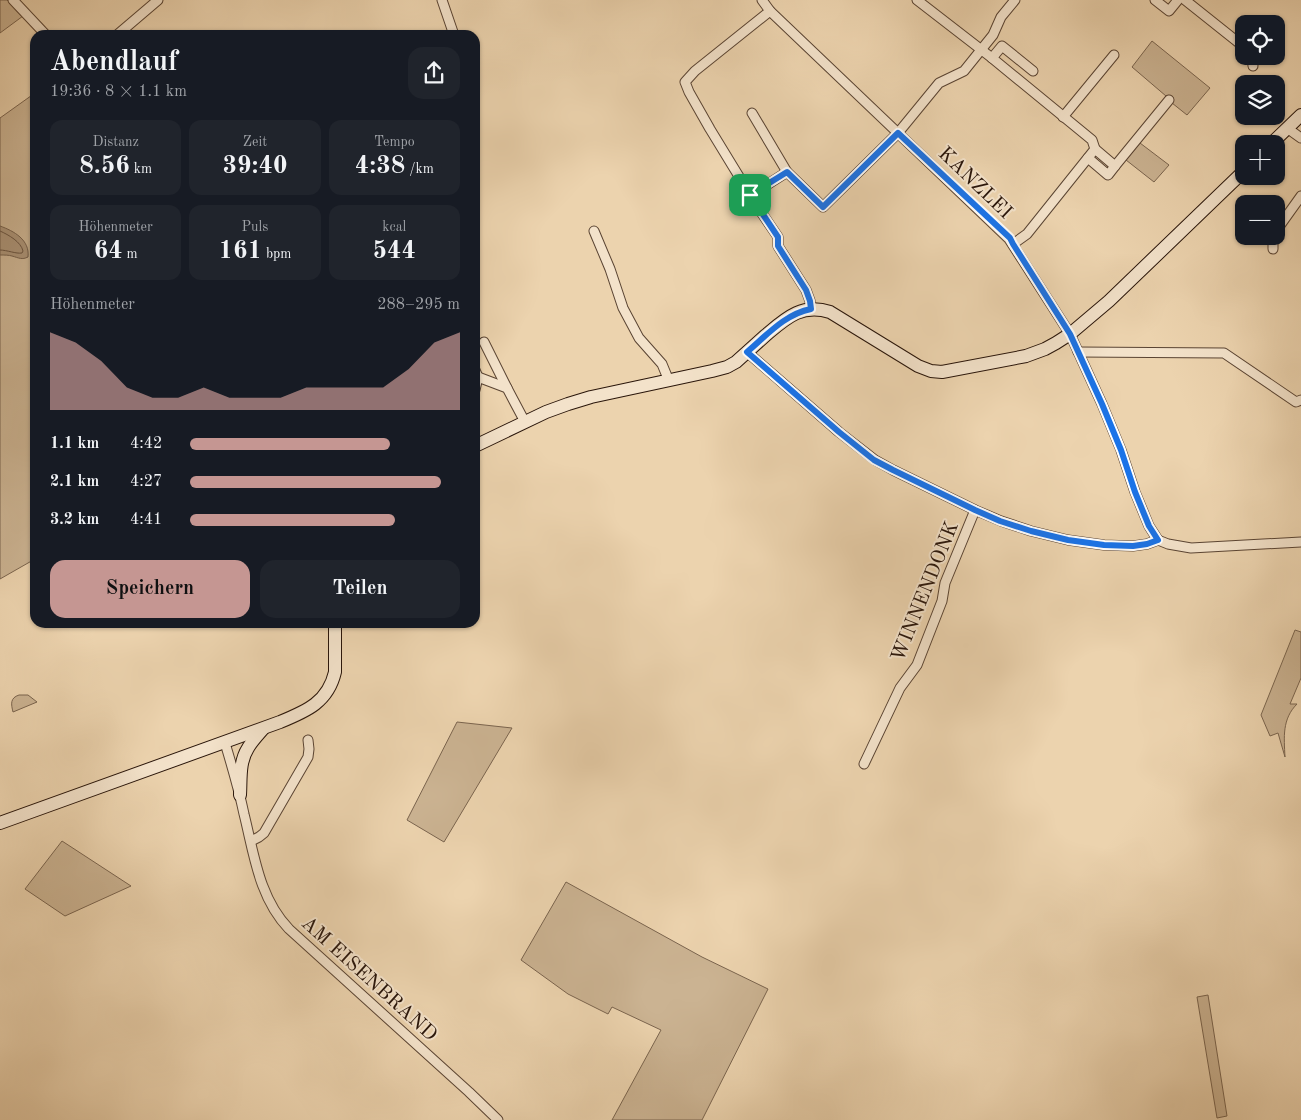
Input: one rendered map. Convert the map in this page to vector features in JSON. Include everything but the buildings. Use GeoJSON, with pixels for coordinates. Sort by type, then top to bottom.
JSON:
{"type":"FeatureCollection","features":[{"type":"Feature","properties":{"kind":"main road"},"geometry":{"type":"LineString","coordinates":[[1280,135],[1301,116]]}},
{"type":"Feature","properties":{"kind":"main road"},"geometry":{"type":"LineString","coordinates":[[480,444],[553,409],[583,399],[727,367],[736,362],[786,319],[795,313],[811,309],[830,312],[918,366],[936,372],[1026,356],[1051,346],[1070,334],[1109,301],[1235,180]]}},
{"type":"Feature","properties":{"kind":"main road"},"geometry":{"type":"LineString","coordinates":[[0,823],[225,743],[311,708],[327,694],[334,679],[335,628]]}},
{"type":"Feature","properties":{"kind":"main road"},"geometry":{"type":"LineString","coordinates":[[240,795],[242,761],[249,747],[264,728]]}},
{"type":"Feature","properties":{"kind":"street"},"geometry":{"type":"LineString","coordinates":[[13,0],[41,30]]}},
{"type":"Feature","properties":{"kind":"street"},"geometry":{"type":"LineString","coordinates":[[123,30],[158,0]]}},
{"type":"Feature","properties":{"kind":"street"},"geometry":{"type":"LineString","coordinates":[[442,0],[452,30]]}},
{"type":"Feature","properties":{"kind":"street","name":"KANZLEI"},"geometry":{"type":"LineString","coordinates":[[762,0],[770,11],[1010,238],[1070,334],[1118,441],[1135,492],[1149,526],[1158,540]]}},
{"type":"Feature","properties":{"kind":"street"},"geometry":{"type":"LineString","coordinates":[[917,0],[1064,116],[1092,140],[1095,149],[1116,166]]}},
{"type":"Feature","properties":{"kind":"street"},"geometry":{"type":"LineString","coordinates":[[752,113],[787,172],[823,207],[898,133],[939,83],[964,71],[994,35],[1001,17],[1015,0]]}},
{"type":"Feature","properties":{"kind":"street"},"geometry":{"type":"LineString","coordinates":[[1155,0],[1169,11],[1178,0]]}},
{"type":"Feature","properties":{"kind":"street"},"geometry":{"type":"LineString","coordinates":[[1185,0],[1235,40]]}},
{"type":"Feature","properties":{"kind":"street"},"geometry":{"type":"LineString","coordinates":[[770,11],[695,71],[685,82],[689,92],[750,195],[778,237],[778,246],[806,290],[811,309]]}},
{"type":"Feature","properties":{"kind":"street"},"geometry":{"type":"LineString","coordinates":[[992,58],[1002,46],[1033,71]]}},
{"type":"Feature","properties":{"kind":"street"},"geometry":{"type":"LineString","coordinates":[[1064,116],[1114,55]]}},
{"type":"Feature","properties":{"kind":"street"},"geometry":{"type":"LineString","coordinates":[[1088,158],[1108,175],[1169,100]]}},
{"type":"Feature","properties":{"kind":"street"},"geometry":{"type":"LineString","coordinates":[[1287,128],[1301,138]]}},
{"type":"Feature","properties":{"kind":"street"},"geometry":{"type":"LineString","coordinates":[[1013,244],[1027,234],[1095,149]]}},
{"type":"Feature","properties":{"kind":"street"},"geometry":{"type":"LineString","coordinates":[[750,195],[787,172]]}},
{"type":"Feature","properties":{"kind":"street"},"geometry":{"type":"LineString","coordinates":[[1285,218],[1301,196]]}},
{"type":"Feature","properties":{"kind":"street"},"geometry":{"type":"LineString","coordinates":[[594,231],[610,269],[623,308],[639,338],[662,364],[668,381]]}},
{"type":"Feature","properties":{"kind":"street"},"geometry":{"type":"LineString","coordinates":[[484,342],[525,422]]}},
{"type":"Feature","properties":{"kind":"street"},"geometry":{"type":"LineString","coordinates":[[747,352],[874,460],[1000,521],[1068,540],[1104,545],[1133,546],[1158,540],[1168,544],[1191,548],[1301,542]]}},
{"type":"Feature","properties":{"kind":"street"},"geometry":{"type":"LineString","coordinates":[[1078,352],[1224,353],[1296,402],[1301,400]]}},
{"type":"Feature","properties":{"kind":"street"},"geometry":{"type":"LineString","coordinates":[[480,375],[507,388]]}},
{"type":"Feature","properties":{"kind":"street","name":"WINNENDONK"},"geometry":{"type":"LineString","coordinates":[[864,764],[900,688],[917,665],[942,601],[945,583],[975,510]]}},
{"type":"Feature","properties":{"kind":"street"},"geometry":{"type":"LineString","coordinates":[[251,840],[259,838],[264,833],[283,801],[308,757],[308,740]]}},
{"type":"Feature","properties":{"kind":"street","name":"AM EISENBRAND"},"geometry":{"type":"LineString","coordinates":[[225,743],[264,891],[273,909],[283,922],[498,1120]]}},
{"type":"Feature","properties":{"kind":"shaded area"},"geometry":{"type":"Polygon","coordinates":[[[0,0],[7,0],[23,16],[0,33],[0,0]]]}},
{"type":"Feature","properties":{"kind":"shaded area"},"geometry":{"type":"Polygon","coordinates":[[[1152,41],[1210,88],[1187,115],[1132,67],[1152,41]]]}},
{"type":"Feature","properties":{"kind":"shaded area"},"geometry":{"type":"Polygon","coordinates":[[[30,97],[30,562],[0,579],[0,118],[30,97]]]}},
{"type":"Feature","properties":{"kind":"shaded area"},"geometry":{"type":"Polygon","coordinates":[[[1140,143],[1169,165],[1154,182],[1126,160],[1140,143]]]}},
{"type":"Feature","properties":{"kind":"shaded area"},"geometry":{"type":"Polygon","coordinates":[[[1295,630],[1301,632],[1301,678],[1290,704],[1297,704],[1286,722],[1285,757],[1278,733],[1270,736],[1261,715],[1295,630]]]}},
{"type":"Feature","properties":{"kind":"shaded area"},"geometry":{"type":"Polygon","coordinates":[[[19,695],[28,695],[37,702],[13,712],[12,702],[19,695]]]}},
{"type":"Feature","properties":{"kind":"shaded area"},"geometry":{"type":"Polygon","coordinates":[[[457,722],[512,728],[444,842],[407,820],[457,722]]]}},
{"type":"Feature","properties":{"kind":"shaded area"},"geometry":{"type":"Polygon","coordinates":[[[62,841],[131,886],[65,916],[25,889],[62,841]]]}},
{"type":"Feature","properties":{"kind":"shaded area"},"geometry":{"type":"Polygon","coordinates":[[[566,882],[702,957],[768,989],[702,1120],[612,1120],[661,1030],[612,1007],[608,1014],[568,994],[521,960],[566,882]]]}},
{"type":"Feature","properties":{"kind":"shaded area"},"geometry":{"type":"Polygon","coordinates":[[[1208,995],[1227,1116],[1217,1118],[1197,997],[1208,995]]]}},
{"type":"Feature","properties":{"kind":"water"},"geometry":{"type":"Polygon","coordinates":[[[0,226],[16,234],[24,241],[28,257],[22,259],[9,255],[0,255],[0,226]]]}},
{"type":"Feature","properties":{"kind":"route"},"geometry":{"type":"LineString","coordinates":[[898,133],[1010,238],[1070,334],[1121,450],[1149,526],[1158,540],[1133,546],[1104,545],[1068,540],[1000,521],[874,460],[839,432],[747,352],[786,319],[795,313],[811,309],[806,290],[778,246],[778,237],[750,195],[787,172],[823,207],[898,133]]}}]}
